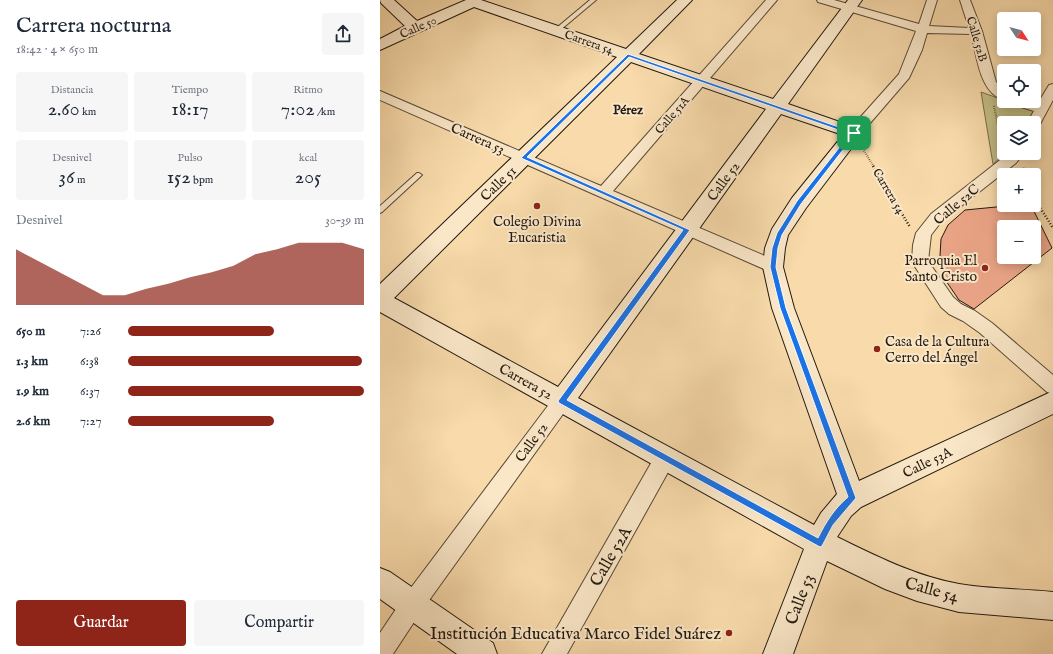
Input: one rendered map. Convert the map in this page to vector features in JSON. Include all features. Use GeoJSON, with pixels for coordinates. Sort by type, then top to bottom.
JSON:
{"type":"FeatureCollection","features":[{"type":"Feature","properties":{"kind":"main road"},"geometry":{"type":"LineString","coordinates":[[386,0],[409,30]]}},
{"type":"Feature","properties":{"kind":"main road","name":"Calle 51"},"geometry":{"type":"LineString","coordinates":[[380,300],[685,0]]}},
{"type":"Feature","properties":{"kind":"main road","name":"Calle 50"},"geometry":{"type":"LineString","coordinates":[[380,45],[409,30],[476,1]]}},
{"type":"Feature","properties":{"kind":"main road","name":"Carrera 54"},"geometry":{"type":"LineString","coordinates":[[476,1],[556,31],[854,133]]}},
{"type":"Feature","properties":{"kind":"main road","name":"Calle 52"},"geometry":{"type":"LineString","coordinates":[[562,401],[852,4]]}},
{"type":"Feature","properties":{"kind":"main road"},"geometry":{"type":"LineString","coordinates":[[380,12],[409,30]]}},
{"type":"Feature","properties":{"kind":"main road"},"geometry":{"type":"LineString","coordinates":[[852,498],[783,308],[773,267],[775,248],[779,234],[799,203],[854,133]]}},
{"type":"Feature","properties":{"kind":"main road","name":"Carrera 52"},"geometry":{"type":"LineString","coordinates":[[380,300],[820,543]]}},
{"type":"Feature","properties":{"kind":"main road","name":"Calle 53A"},"geometry":{"type":"LineString","coordinates":[[820,543],[830,522],[842,507],[852,498],[1053,402]]}},
{"type":"Feature","properties":{"kind":"main road","name":"Calle 54"},"geometry":{"type":"LineString","coordinates":[[820,543],[885,575],[938,593],[959,598],[1053,606]]}},
{"type":"Feature","properties":{"kind":"main road","name":"Calle 53"},"geometry":{"type":"LineString","coordinates":[[778,654],[820,543]]}},
{"type":"Feature","properties":{"kind":"main road"},"geometry":{"type":"LineString","coordinates":[[380,582],[482,654]]}},
{"type":"Feature","properties":{"kind":"street","name":"Calle 51A"},"geometry":{"type":"LineString","coordinates":[[604,193],[772,0]]}},
{"type":"Feature","properties":{"kind":"street"},"geometry":{"type":"LineString","coordinates":[[822,0],[852,4],[922,29],[942,31],[976,31]]}},
{"type":"Feature","properties":{"kind":"street"},"geometry":{"type":"LineString","coordinates":[[854,133],[905,75],[916,50],[932,0]]}},
{"type":"Feature","properties":{"kind":"street","name":"Calle 52B"},"geometry":{"type":"LineString","coordinates":[[965,0],[976,31],[990,82],[997,91]]}},
{"type":"Feature","properties":{"kind":"street"},"geometry":{"type":"LineString","coordinates":[[1038,116],[1053,88]]}},
{"type":"Feature","properties":{"kind":"street","name":"Carrera 53"},"geometry":{"type":"LineString","coordinates":[[382,98],[773,267]]}},
{"type":"Feature","properties":{"kind":"street","name":"Calle 52C"},"geometry":{"type":"LineString","coordinates":[[921,245],[924,233],[936,218],[1010,160]]}},
{"type":"Feature","properties":{"kind":"street"},"geometry":{"type":"LineString","coordinates":[[921,245],[920,262],[946,302],[986,328],[1053,386]]}},
{"type":"Feature","properties":{"kind":"street","name":"Calle 52"},"geometry":{"type":"LineString","coordinates":[[380,653],[412,605],[562,401]]}},
{"type":"Feature","properties":{"kind":"street","name":"Calle 52A"},"geometry":{"type":"LineString","coordinates":[[554,654],[665,458]]}},
{"type":"Feature","properties":{"kind":"lane"},"geometry":{"type":"LineString","coordinates":[[556,31],[594,0]]}},
{"type":"Feature","properties":{"kind":"lane"},"geometry":{"type":"LineString","coordinates":[[380,210],[419,175]]}},
{"type":"Feature","properties":{"kind":"path"},"geometry":{"type":"LineString","coordinates":[[990,82],[1005,165]]}},
{"type":"Feature","properties":{"kind":"path","name":"Carrera 54"},"geometry":{"type":"LineString","coordinates":[[854,133],[921,245]]}},
{"type":"Feature","properties":{"kind":"path"},"geometry":{"type":"LineString","coordinates":[[1041,210],[1053,228]]}},
{"type":"Feature","properties":{"kind":"shaded area"},"geometry":{"type":"Polygon","coordinates":[[[981,92],[997,98],[997,108],[1026,108],[1034,111],[1031,116],[997,116],[998,160],[993,164],[981,92]]]}},
{"type":"Feature","properties":{"kind":"building","name":"Parroquia El Santo Cristo"},"geometry":{"type":"Polygon","coordinates":[[[997,207],[997,212],[1034,212],[1038,220],[997,220],[997,264],[1032,264],[974,309],[959,300],[944,278],[940,256],[941,239],[948,225],[965,210],[997,207]]]}},
{"type":"Feature","properties":{"kind":"building","name":"Parroquia El Santo Cristo"},"geometry":{"type":"Polygon","coordinates":[[[1041,225],[1052,248],[1041,257],[1041,225]]]}},
{"type":"Feature","properties":{"kind":"place","name":"Colegio Divina Eucaristia"},"geometry":{"type":"Point","coordinates":[537,206]}},
{"type":"Feature","properties":{"kind":"place","name":"Parroquia El Santo Cristo"},"geometry":{"type":"Point","coordinates":[985,268]}},
{"type":"Feature","properties":{"kind":"place","name":"Casa de la Cultura Cerro del Ángel"},"geometry":{"type":"Point","coordinates":[877,349]}},
{"type":"Feature","properties":{"kind":"place","name":"Institución Educativa Marco Fidel Suárez"},"geometry":{"type":"Point","coordinates":[729,633]}},
{"type":"Feature","properties":{"kind":"district","name":"Pérez"},"geometry":{"type":"Point","coordinates":[628,109]}},
{"type":"Feature","properties":{"kind":"route"},"geometry":{"type":"LineString","coordinates":[[628,56],[854,133],[799,203],[779,234],[775,248],[773,267],[783,308],[852,498],[842,507],[830,522],[820,543],[562,401],[687,230],[523,158],[628,56]]}}]}
